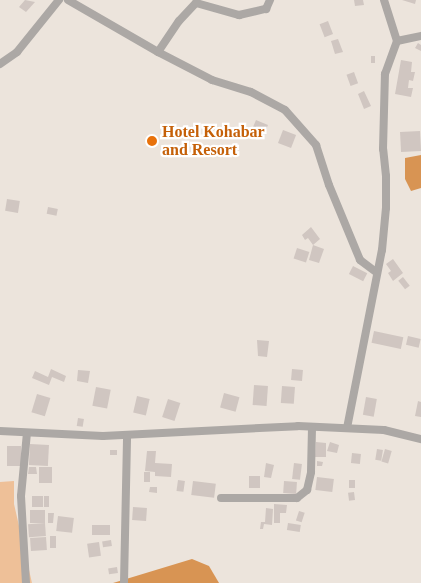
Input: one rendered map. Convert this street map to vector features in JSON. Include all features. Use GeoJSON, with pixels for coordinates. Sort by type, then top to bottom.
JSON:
{"type":"FeatureCollection","features":[{"type":"Feature","properties":{"kind":"street"},"geometry":{"type":"LineString","coordinates":[[0,64],[17,52],[59,0]]}},
{"type":"Feature","properties":{"kind":"street"},"geometry":{"type":"LineString","coordinates":[[68,0],[158,52],[212,80],[251,92],[285,110],[316,146],[329,185],[360,260],[377,274]]}},
{"type":"Feature","properties":{"kind":"street"},"geometry":{"type":"LineString","coordinates":[[158,52],[179,21],[196,3],[239,15],[266,9],[270,0]]}},
{"type":"Feature","properties":{"kind":"street"},"geometry":{"type":"LineString","coordinates":[[347,428],[382,250],[386,208],[386,176],[383,149],[384,74],[397,42],[384,0]]}},
{"type":"Feature","properties":{"kind":"street"},"geometry":{"type":"LineString","coordinates":[[397,42],[421,36]]}},
{"type":"Feature","properties":{"kind":"street"},"geometry":{"type":"LineString","coordinates":[[220,498],[297,498],[307,490],[311,472],[312,427]]}},
{"type":"Feature","properties":{"kind":"street"},"geometry":{"type":"LineString","coordinates":[[0,431],[127,436],[312,427],[384,430],[421,439]]}},
{"type":"Feature","properties":{"kind":"street"},"geometry":{"type":"LineString","coordinates":[[26,583],[21,496],[27,433]]}},
{"type":"Feature","properties":{"kind":"street"},"geometry":{"type":"LineString","coordinates":[[124,583],[127,436]]}},
{"type":"Feature","properties":{"kind":"shaded area"},"geometry":{"type":"Polygon","coordinates":[[[421,155],[421,188],[411,191],[405,179],[405,158],[421,155]]]}},
{"type":"Feature","properties":{"kind":"shaded area"},"geometry":{"type":"Polygon","coordinates":[[[14,481],[14,504],[32,583],[0,583],[0,482],[14,481]]]}},
{"type":"Feature","properties":{"kind":"shaded area"},"geometry":{"type":"Polygon","coordinates":[[[192,559],[209,566],[219,583],[113,583],[192,559]]]}},
{"type":"Feature","properties":{"kind":"building"},"geometry":{"type":"Polygon","coordinates":[[[25,0],[35,2],[26,12],[19,7],[25,0]]]}},
{"type":"Feature","properties":{"kind":"building"},"geometry":{"type":"Polygon","coordinates":[[[354,0],[363,0],[364,5],[355,6],[354,0]]]}},
{"type":"Feature","properties":{"kind":"building"},"geometry":{"type":"Polygon","coordinates":[[[402,0],[416,0],[415,4],[402,0]]]}},
{"type":"Feature","properties":{"kind":"building"},"geometry":{"type":"Polygon","coordinates":[[[328,21],[333,34],[325,37],[320,24],[328,21]]]}},
{"type":"Feature","properties":{"kind":"building"},"geometry":{"type":"Polygon","coordinates":[[[338,39],[343,52],[335,54],[331,41],[338,39]]]}},
{"type":"Feature","properties":{"kind":"building"},"geometry":{"type":"Polygon","coordinates":[[[418,43],[421,45],[421,51],[415,48],[418,43]]]}},
{"type":"Feature","properties":{"kind":"building"},"geometry":{"type":"Polygon","coordinates":[[[371,56],[375,56],[375,63],[371,63],[371,56]]]}},
{"type":"Feature","properties":{"kind":"building"},"geometry":{"type":"Polygon","coordinates":[[[401,60],[412,62],[411,72],[415,72],[413,81],[409,80],[408,88],[413,88],[411,97],[395,94],[401,60]]]}},
{"type":"Feature","properties":{"kind":"building"},"geometry":{"type":"Polygon","coordinates":[[[354,72],[358,83],[351,86],[346,75],[354,72]]]}},
{"type":"Feature","properties":{"kind":"building"},"geometry":{"type":"Polygon","coordinates":[[[364,91],[371,106],[364,109],[358,94],[364,91]]]}},
{"type":"Feature","properties":{"kind":"building"},"geometry":{"type":"Polygon","coordinates":[[[256,120],[268,125],[263,137],[251,132],[256,120]]]}},
{"type":"Feature","properties":{"kind":"building"},"geometry":{"type":"Polygon","coordinates":[[[283,130],[296,135],[291,148],[278,143],[283,130]]]}},
{"type":"Feature","properties":{"kind":"building"},"geometry":{"type":"Polygon","coordinates":[[[420,131],[421,151],[401,152],[400,132],[420,131]]]}},
{"type":"Feature","properties":{"kind":"building"},"geometry":{"type":"Polygon","coordinates":[[[7,199],[20,201],[18,213],[5,211],[7,199]]]}},
{"type":"Feature","properties":{"kind":"building"},"geometry":{"type":"Polygon","coordinates":[[[48,207],[58,209],[56,216],[47,214],[48,207]]]}},
{"type":"Feature","properties":{"kind":"building"},"geometry":{"type":"Polygon","coordinates":[[[311,227],[320,239],[313,245],[308,238],[305,240],[302,235],[311,227]]]}},
{"type":"Feature","properties":{"kind":"building"},"geometry":{"type":"Polygon","coordinates":[[[313,245],[324,249],[319,263],[309,260],[313,245]]]}},
{"type":"Feature","properties":{"kind":"building"},"geometry":{"type":"Polygon","coordinates":[[[297,248],[309,252],[306,262],[294,258],[297,248]]]}},
{"type":"Feature","properties":{"kind":"building"},"geometry":{"type":"Polygon","coordinates":[[[393,259],[403,273],[393,281],[388,273],[391,271],[386,264],[393,259]]]}},
{"type":"Feature","properties":{"kind":"building"},"geometry":{"type":"Polygon","coordinates":[[[353,266],[367,273],[363,281],[349,274],[353,266]]]}},
{"type":"Feature","properties":{"kind":"building"},"geometry":{"type":"Polygon","coordinates":[[[403,277],[410,286],[405,289],[398,281],[403,277]]]}},
{"type":"Feature","properties":{"kind":"building"},"geometry":{"type":"Polygon","coordinates":[[[374,331],[403,337],[401,349],[372,343],[374,331]]]}},
{"type":"Feature","properties":{"kind":"building"},"geometry":{"type":"Polygon","coordinates":[[[408,336],[421,339],[419,348],[406,345],[408,336]]]}},
{"type":"Feature","properties":{"kind":"building"},"geometry":{"type":"Polygon","coordinates":[[[257,340],[269,341],[267,357],[258,356],[257,340]]]}},
{"type":"Feature","properties":{"kind":"building"},"geometry":{"type":"Polygon","coordinates":[[[51,369],[66,376],[64,382],[52,377],[49,385],[32,378],[35,371],[48,377],[51,369]]]}},
{"type":"Feature","properties":{"kind":"building"},"geometry":{"type":"Polygon","coordinates":[[[292,369],[303,370],[302,381],[291,380],[292,369]]]}},
{"type":"Feature","properties":{"kind":"building"},"geometry":{"type":"Polygon","coordinates":[[[78,370],[90,371],[88,383],[77,381],[78,370]]]}},
{"type":"Feature","properties":{"kind":"building"},"geometry":{"type":"Polygon","coordinates":[[[254,385],[268,386],[267,406],[253,405],[254,385]]]}},
{"type":"Feature","properties":{"kind":"building"},"geometry":{"type":"Polygon","coordinates":[[[282,386],[295,387],[294,404],[281,403],[282,386]]]}},
{"type":"Feature","properties":{"kind":"building"},"geometry":{"type":"Polygon","coordinates":[[[96,387],[111,390],[107,409],[92,406],[96,387]]]}},
{"type":"Feature","properties":{"kind":"building"},"geometry":{"type":"Polygon","coordinates":[[[224,393],[239,397],[236,412],[220,407],[224,393]]]}},
{"type":"Feature","properties":{"kind":"building"},"geometry":{"type":"Polygon","coordinates":[[[37,394],[50,398],[45,416],[31,412],[37,394]]]}},
{"type":"Feature","properties":{"kind":"building"},"geometry":{"type":"Polygon","coordinates":[[[137,396],[150,399],[146,415],[133,413],[137,396]]]}},
{"type":"Feature","properties":{"kind":"building"},"geometry":{"type":"Polygon","coordinates":[[[366,397],[377,399],[374,417],[363,415],[366,397]]]}},
{"type":"Feature","properties":{"kind":"building"},"geometry":{"type":"Polygon","coordinates":[[[168,399],[180,403],[174,421],[162,417],[168,399]]]}},
{"type":"Feature","properties":{"kind":"building"},"geometry":{"type":"Polygon","coordinates":[[[418,401],[421,402],[421,417],[415,416],[418,401]]]}},
{"type":"Feature","properties":{"kind":"building"},"geometry":{"type":"Polygon","coordinates":[[[78,418],[84,419],[83,427],[77,426],[78,418]]]}},
{"type":"Feature","properties":{"kind":"building"},"geometry":{"type":"Polygon","coordinates":[[[316,442],[326,443],[326,457],[315,457],[316,442]]]}},
{"type":"Feature","properties":{"kind":"building"},"geometry":{"type":"Polygon","coordinates":[[[330,442],[339,445],[337,453],[327,451],[330,442]]]}},
{"type":"Feature","properties":{"kind":"building"},"geometry":{"type":"Polygon","coordinates":[[[30,444],[49,445],[48,466],[29,465],[30,444]]]}},
{"type":"Feature","properties":{"kind":"building"},"geometry":{"type":"Polygon","coordinates":[[[7,446],[21,446],[21,466],[7,466],[7,446]]]}},
{"type":"Feature","properties":{"kind":"building"},"geometry":{"type":"Polygon","coordinates":[[[377,449],[383,450],[381,461],[375,460],[377,449]]]}},
{"type":"Feature","properties":{"kind":"building"},"geometry":{"type":"Polygon","coordinates":[[[385,449],[392,451],[388,463],[381,461],[385,449]]]}},
{"type":"Feature","properties":{"kind":"building"},"geometry":{"type":"Polygon","coordinates":[[[110,450],[117,450],[117,455],[110,455],[110,450]]]}},
{"type":"Feature","properties":{"kind":"building"},"geometry":{"type":"Polygon","coordinates":[[[147,451],[156,451],[155,463],[172,464],[171,477],[155,476],[155,472],[145,471],[147,451]]]}},
{"type":"Feature","properties":{"kind":"building"},"geometry":{"type":"Polygon","coordinates":[[[352,453],[361,454],[360,464],[351,463],[352,453]]]}},
{"type":"Feature","properties":{"kind":"building"},"geometry":{"type":"Polygon","coordinates":[[[317,461],[323,462],[322,466],[317,466],[317,461]]]}},
{"type":"Feature","properties":{"kind":"building"},"geometry":{"type":"Polygon","coordinates":[[[266,463],[274,465],[271,478],[264,477],[266,463]]]}},
{"type":"Feature","properties":{"kind":"building"},"geometry":{"type":"Polygon","coordinates":[[[294,463],[302,464],[300,480],[292,479],[294,463]]]}},
{"type":"Feature","properties":{"kind":"building"},"geometry":{"type":"Polygon","coordinates":[[[29,467],[36,467],[37,474],[28,474],[29,467]]]}},
{"type":"Feature","properties":{"kind":"building"},"geometry":{"type":"Polygon","coordinates":[[[39,467],[52,467],[52,483],[39,483],[39,467]]]}},
{"type":"Feature","properties":{"kind":"building"},"geometry":{"type":"Polygon","coordinates":[[[144,472],[150,472],[150,482],[144,482],[144,472]]]}},
{"type":"Feature","properties":{"kind":"building"},"geometry":{"type":"Polygon","coordinates":[[[249,476],[260,476],[260,488],[249,488],[249,476]]]}},
{"type":"Feature","properties":{"kind":"building"},"geometry":{"type":"Polygon","coordinates":[[[317,477],[334,479],[332,492],[315,490],[317,477]]]}},
{"type":"Feature","properties":{"kind":"building"},"geometry":{"type":"Polygon","coordinates":[[[178,480],[185,481],[183,492],[176,491],[178,480]]]}},
{"type":"Feature","properties":{"kind":"building"},"geometry":{"type":"Polygon","coordinates":[[[349,480],[355,480],[355,488],[349,488],[349,480]]]}},
{"type":"Feature","properties":{"kind":"building"},"geometry":{"type":"Polygon","coordinates":[[[193,481],[216,484],[214,498],[191,495],[193,481]]]}},
{"type":"Feature","properties":{"kind":"building"},"geometry":{"type":"Polygon","coordinates":[[[284,481],[297,482],[296,494],[283,493],[284,481]]]}},
{"type":"Feature","properties":{"kind":"building"},"geometry":{"type":"Polygon","coordinates":[[[150,487],[157,487],[157,493],[149,492],[150,487]]]}},
{"type":"Feature","properties":{"kind":"building"},"geometry":{"type":"Polygon","coordinates":[[[354,492],[355,500],[349,501],[348,493],[354,492]]]}},
{"type":"Feature","properties":{"kind":"building"},"geometry":{"type":"Polygon","coordinates":[[[32,496],[43,496],[43,507],[32,507],[32,496]]]}},
{"type":"Feature","properties":{"kind":"building"},"geometry":{"type":"Polygon","coordinates":[[[44,496],[49,496],[49,507],[44,507],[44,496]]]}},
{"type":"Feature","properties":{"kind":"building"},"geometry":{"type":"Polygon","coordinates":[[[274,504],[287,505],[286,513],[280,513],[280,523],[274,523],[274,504]]]}},
{"type":"Feature","properties":{"kind":"building"},"geometry":{"type":"Polygon","coordinates":[[[133,507],[147,508],[146,521],[132,520],[133,507]]]}},
{"type":"Feature","properties":{"kind":"building"},"geometry":{"type":"Polygon","coordinates":[[[266,508],[273,509],[272,525],[264,524],[263,529],[260,529],[261,522],[265,522],[266,508]]]}},
{"type":"Feature","properties":{"kind":"building"},"geometry":{"type":"Polygon","coordinates":[[[30,510],[45,510],[45,523],[30,523],[30,510]]]}},
{"type":"Feature","properties":{"kind":"building"},"geometry":{"type":"Polygon","coordinates":[[[299,511],[305,513],[302,522],[296,521],[299,511]]]}},
{"type":"Feature","properties":{"kind":"building"},"geometry":{"type":"Polygon","coordinates":[[[48,513],[54,513],[53,523],[48,523],[48,513]]]}},
{"type":"Feature","properties":{"kind":"building"},"geometry":{"type":"Polygon","coordinates":[[[58,516],[74,518],[72,533],[56,531],[58,516]]]}},
{"type":"Feature","properties":{"kind":"building"},"geometry":{"type":"Polygon","coordinates":[[[45,523],[46,536],[29,537],[28,524],[45,523]]]}},
{"type":"Feature","properties":{"kind":"building"},"geometry":{"type":"Polygon","coordinates":[[[288,523],[301,525],[300,532],[287,530],[288,523]]]}},
{"type":"Feature","properties":{"kind":"building"},"geometry":{"type":"Polygon","coordinates":[[[92,525],[110,525],[110,535],[92,535],[92,525]]]}},
{"type":"Feature","properties":{"kind":"building"},"geometry":{"type":"Polygon","coordinates":[[[50,536],[56,536],[56,548],[50,548],[50,536]]]}},
{"type":"Feature","properties":{"kind":"building"},"geometry":{"type":"Polygon","coordinates":[[[46,537],[47,550],[31,551],[30,538],[46,537]]]}},
{"type":"Feature","properties":{"kind":"building"},"geometry":{"type":"Polygon","coordinates":[[[111,540],[112,546],[103,547],[102,541],[111,540]]]}},
{"type":"Feature","properties":{"kind":"building"},"geometry":{"type":"Polygon","coordinates":[[[99,542],[101,556],[89,558],[87,544],[99,542]]]}},
{"type":"Feature","properties":{"kind":"building"},"geometry":{"type":"Polygon","coordinates":[[[117,567],[118,573],[109,574],[108,568],[117,567]]]}},
{"type":"Feature","properties":{"kind":"place","name":"Hotel Kohabar and Resort"},"geometry":{"type":"Point","coordinates":[152,141]}}]}
